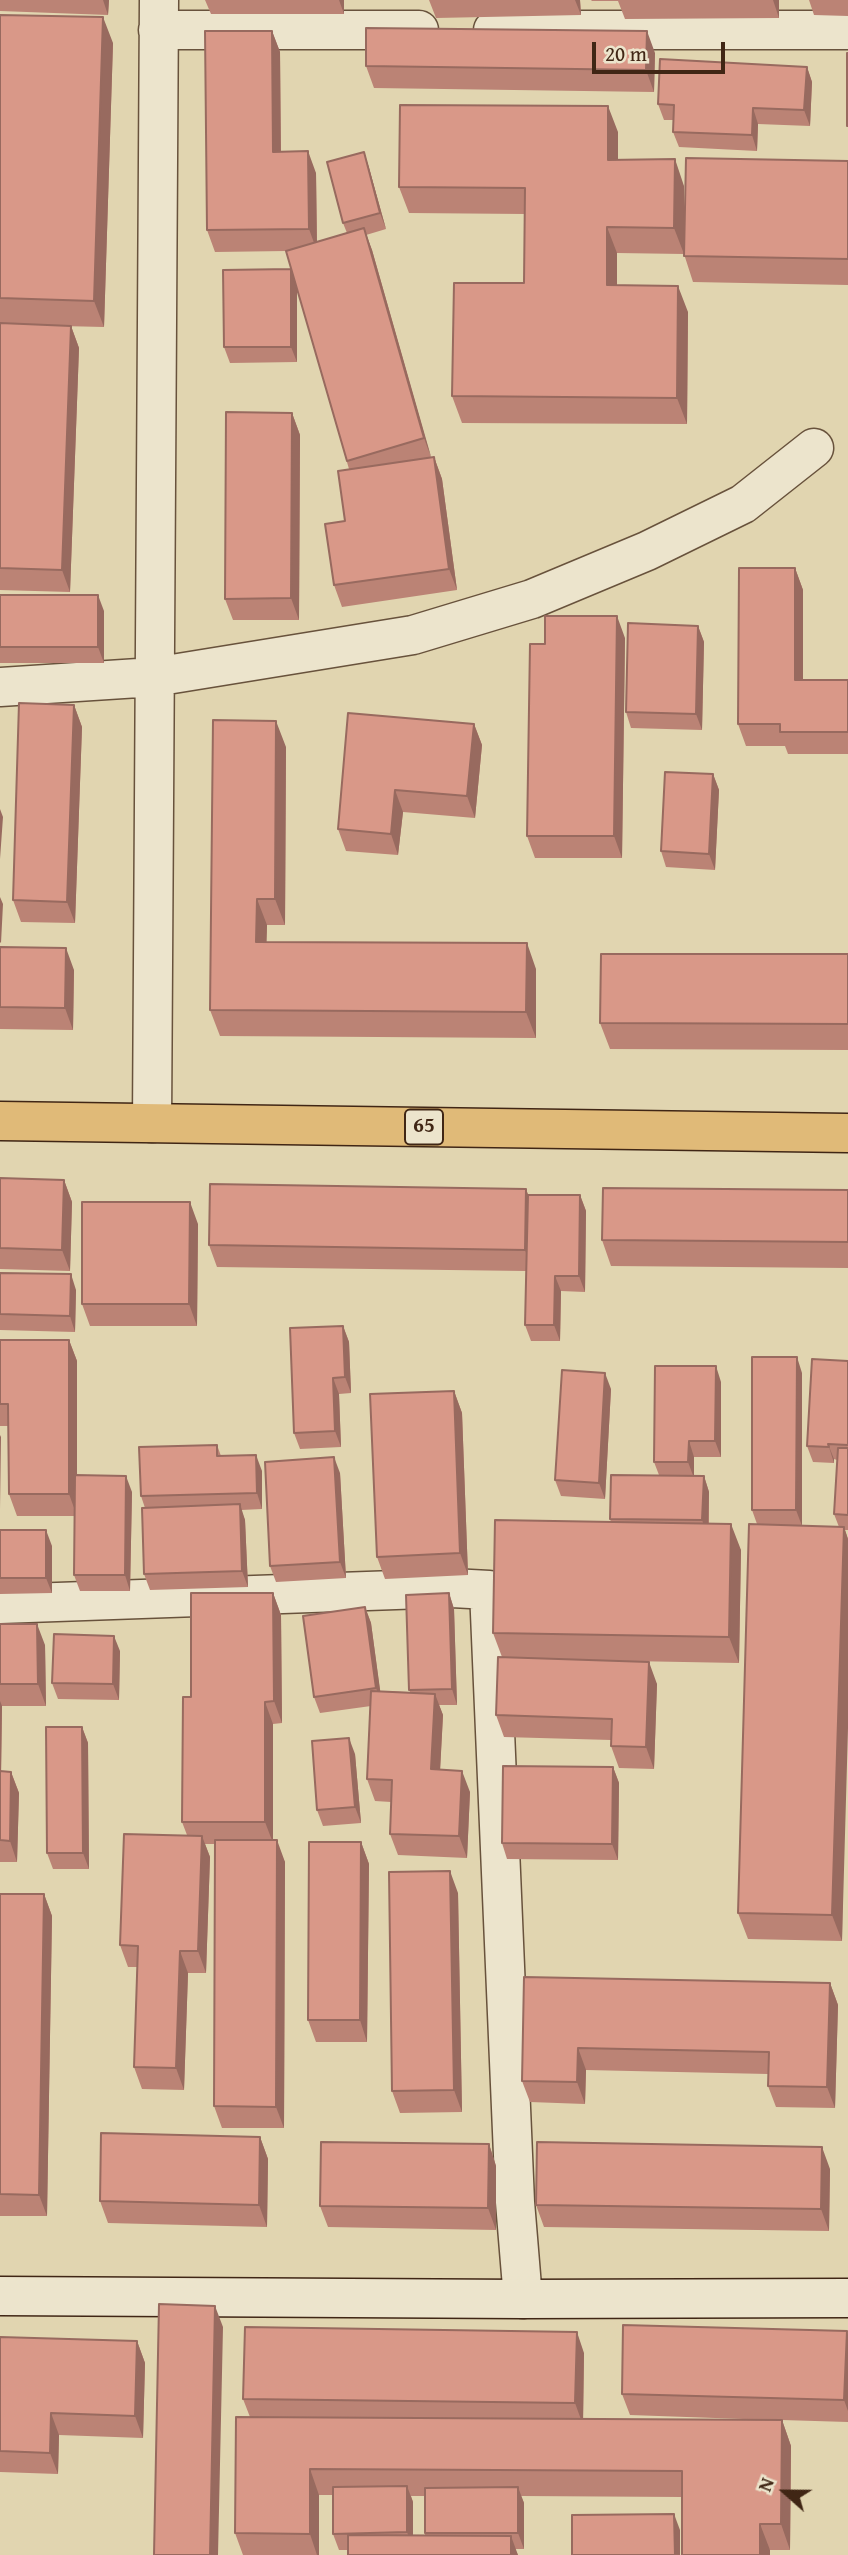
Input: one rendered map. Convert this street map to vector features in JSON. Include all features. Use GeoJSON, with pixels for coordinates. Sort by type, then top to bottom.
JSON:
{"type":"FeatureCollection","features":[{"type":"Feature","properties":{"kind":"main road","name":"65"},"geometry":{"type":"LineString","coordinates":[[0,1121],[848,1133]]}},
{"type":"Feature","properties":{"kind":"street"},"geometry":{"type":"LineString","coordinates":[[152,1123],[159,15],[801,15],[848,30]]}},
{"type":"Feature","properties":{"kind":"street"},"geometry":{"type":"LineString","coordinates":[[0,687],[154,677],[413,635],[532,599],[647,551],[743,504],[814,448]]}},
{"type":"Feature","properties":{"kind":"street"},"geometry":{"type":"LineString","coordinates":[[0,1604],[452,1588],[489,1590],[515,2188],[523,2299]]}},
{"type":"Feature","properties":{"kind":"street"},"geometry":{"type":"LineString","coordinates":[[0,2296],[848,2298]]}},
{"type":"Feature","properties":{"kind":"building"},"geometry":{"type":"Polygon","coordinates":[[[0,15],[103,17],[94,301],[0,298],[0,15]]]}},
{"type":"Feature","properties":{"kind":"building"},"geometry":{"type":"Polygon","coordinates":[[[366,28],[647,31],[646,70],[366,66],[366,28]]]}},
{"type":"Feature","properties":{"kind":"building"},"geometry":{"type":"Polygon","coordinates":[[[205,31],[272,31],[273,152],[308,151],[309,229],[207,230],[205,31]]]}},
{"type":"Feature","properties":{"kind":"building"},"geometry":{"type":"Polygon","coordinates":[[[848,53],[848,126],[847,126],[848,53]]]}},
{"type":"Feature","properties":{"kind":"building"},"geometry":{"type":"Polygon","coordinates":[[[660,59],[807,67],[804,110],[753,108],[752,135],[673,132],[674,105],[658,104],[660,59]]]}},
{"type":"Feature","properties":{"kind":"building"},"geometry":{"type":"Polygon","coordinates":[[[400,105],[608,106],[608,160],[675,159],[674,228],[607,227],[607,285],[678,286],[677,398],[452,396],[454,283],[524,283],[525,188],[399,187],[400,105]]]}},
{"type":"Feature","properties":{"kind":"building"},"geometry":{"type":"Polygon","coordinates":[[[364,152],[380,213],[343,223],[327,162],[364,152]]]}},
{"type":"Feature","properties":{"kind":"building"},"geometry":{"type":"Polygon","coordinates":[[[686,158],[848,161],[848,259],[684,256],[686,158]]]}},
{"type":"Feature","properties":{"kind":"building"},"geometry":{"type":"Polygon","coordinates":[[[364,228],[424,438],[347,461],[286,251],[364,228]]]}},
{"type":"Feature","properties":{"kind":"building"},"geometry":{"type":"Polygon","coordinates":[[[291,269],[291,347],[224,347],[223,270],[291,269]]]}},
{"type":"Feature","properties":{"kind":"building"},"geometry":{"type":"Polygon","coordinates":[[[0,323],[71,326],[62,570],[0,568],[0,323]]]}},
{"type":"Feature","properties":{"kind":"building"},"geometry":{"type":"Polygon","coordinates":[[[226,412],[292,413],[291,598],[225,599],[226,412]]]}},
{"type":"Feature","properties":{"kind":"building"},"geometry":{"type":"Polygon","coordinates":[[[434,457],[449,569],[334,585],[325,524],[345,521],[338,471],[434,457]]]}},
{"type":"Feature","properties":{"kind":"building"},"geometry":{"type":"Polygon","coordinates":[[[739,568],[795,568],[795,680],[848,680],[848,732],[780,732],[780,724],[738,724],[739,568]]]}},
{"type":"Feature","properties":{"kind":"building"},"geometry":{"type":"Polygon","coordinates":[[[0,595],[98,595],[98,647],[0,647],[0,595]]]}},
{"type":"Feature","properties":{"kind":"building"},"geometry":{"type":"Polygon","coordinates":[[[545,616],[617,616],[614,836],[527,836],[530,644],[545,644],[545,616]]]}},
{"type":"Feature","properties":{"kind":"building"},"geometry":{"type":"Polygon","coordinates":[[[628,623],[698,626],[696,714],[626,712],[628,623]]]}},
{"type":"Feature","properties":{"kind":"building"},"geometry":{"type":"Polygon","coordinates":[[[19,703],[74,705],[67,902],[13,900],[19,703]]]}},
{"type":"Feature","properties":{"kind":"building"},"geometry":{"type":"Polygon","coordinates":[[[348,713],[474,724],[467,796],[395,790],[391,834],[338,829],[348,713]]]}},
{"type":"Feature","properties":{"kind":"building"},"geometry":{"type":"Polygon","coordinates":[[[213,720],[276,721],[275,899],[257,899],[256,942],[527,943],[526,1012],[210,1010],[213,720]]]}},
{"type":"Feature","properties":{"kind":"building"},"geometry":{"type":"Polygon","coordinates":[[[665,772],[713,774],[709,854],[661,851],[665,772]]]}},
{"type":"Feature","properties":{"kind":"building"},"geometry":{"type":"Polygon","coordinates":[[[0,947],[66,948],[65,1008],[0,1007],[0,947]]]}},
{"type":"Feature","properties":{"kind":"building"},"geometry":{"type":"Polygon","coordinates":[[[601,954],[848,954],[848,1024],[600,1023],[601,954]]]}},
{"type":"Feature","properties":{"kind":"building"},"geometry":{"type":"Polygon","coordinates":[[[0,1178],[64,1180],[62,1250],[0,1248],[0,1178]]]}},
{"type":"Feature","properties":{"kind":"building"},"geometry":{"type":"Polygon","coordinates":[[[210,1184],[526,1189],[525,1250],[209,1245],[210,1184]]]}},
{"type":"Feature","properties":{"kind":"building"},"geometry":{"type":"Polygon","coordinates":[[[603,1188],[848,1190],[848,1242],[602,1240],[603,1188]]]}},
{"type":"Feature","properties":{"kind":"building"},"geometry":{"type":"Polygon","coordinates":[[[528,1195],[580,1195],[579,1276],[555,1276],[554,1325],[525,1325],[528,1195]]]}},
{"type":"Feature","properties":{"kind":"building"},"geometry":{"type":"Polygon","coordinates":[[[82,1202],[190,1202],[189,1304],[82,1304],[82,1202]]]}},
{"type":"Feature","properties":{"kind":"building"},"geometry":{"type":"Polygon","coordinates":[[[0,1273],[71,1274],[70,1316],[0,1314],[0,1273]]]}},
{"type":"Feature","properties":{"kind":"building"},"geometry":{"type":"Polygon","coordinates":[[[343,1326],[345,1377],[333,1378],[335,1431],[294,1433],[290,1328],[343,1326]]]}},
{"type":"Feature","properties":{"kind":"building"},"geometry":{"type":"Polygon","coordinates":[[[0,1340],[69,1340],[69,1494],[9,1494],[8,1404],[0,1404],[0,1340]]]}},
{"type":"Feature","properties":{"kind":"building"},"geometry":{"type":"Polygon","coordinates":[[[752,1357],[797,1357],[796,1510],[752,1510],[752,1357]]]}},
{"type":"Feature","properties":{"kind":"building"},"geometry":{"type":"Polygon","coordinates":[[[812,1359],[848,1361],[848,1445],[807,1446],[812,1359]]]}},
{"type":"Feature","properties":{"kind":"building"},"geometry":{"type":"Polygon","coordinates":[[[655,1366],[716,1366],[715,1441],[689,1441],[688,1462],[654,1462],[655,1366]]]}},
{"type":"Feature","properties":{"kind":"building"},"geometry":{"type":"Polygon","coordinates":[[[562,1370],[605,1373],[599,1483],[555,1480],[562,1370]]]}},
{"type":"Feature","properties":{"kind":"building"},"geometry":{"type":"Polygon","coordinates":[[[454,1391],[460,1553],[377,1557],[370,1394],[454,1391]]]}},
{"type":"Feature","properties":{"kind":"building"},"geometry":{"type":"Polygon","coordinates":[[[217,1445],[217,1456],[256,1455],[257,1493],[141,1496],[139,1447],[217,1445]]]}},
{"type":"Feature","properties":{"kind":"building"},"geometry":{"type":"Polygon","coordinates":[[[838,1448],[848,1448],[848,1515],[834,1514],[838,1448]]]}},
{"type":"Feature","properties":{"kind":"building"},"geometry":{"type":"Polygon","coordinates":[[[334,1457],[340,1562],[270,1566],[265,1462],[334,1457]]]}},
{"type":"Feature","properties":{"kind":"building"},"geometry":{"type":"Polygon","coordinates":[[[75,1475],[126,1476],[125,1575],[74,1575],[75,1475]]]}},
{"type":"Feature","properties":{"kind":"building"},"geometry":{"type":"Polygon","coordinates":[[[611,1475],[704,1476],[702,1520],[610,1519],[611,1475]]]}},
{"type":"Feature","properties":{"kind":"building"},"geometry":{"type":"Polygon","coordinates":[[[240,1504],[242,1571],[144,1574],[142,1508],[240,1504]]]}},
{"type":"Feature","properties":{"kind":"building"},"geometry":{"type":"Polygon","coordinates":[[[495,1520],[731,1524],[729,1637],[493,1633],[495,1520]]]}},
{"type":"Feature","properties":{"kind":"building"},"geometry":{"type":"Polygon","coordinates":[[[749,1524],[844,1527],[832,1915],[738,1913],[749,1524]]]}},
{"type":"Feature","properties":{"kind":"building"},"geometry":{"type":"Polygon","coordinates":[[[0,1530],[46,1530],[46,1578],[0,1578],[0,1530]]]}},
{"type":"Feature","properties":{"kind":"building"},"geometry":{"type":"Polygon","coordinates":[[[191,1593],[273,1593],[274,1701],[265,1702],[265,1822],[182,1822],[183,1697],[191,1697],[191,1593]]]}},
{"type":"Feature","properties":{"kind":"building"},"geometry":{"type":"Polygon","coordinates":[[[449,1593],[452,1689],[409,1690],[406,1595],[449,1593]]]}},
{"type":"Feature","properties":{"kind":"building"},"geometry":{"type":"Polygon","coordinates":[[[365,1607],[376,1688],[314,1697],[303,1616],[365,1607]]]}},
{"type":"Feature","properties":{"kind":"building"},"geometry":{"type":"Polygon","coordinates":[[[0,1624],[37,1624],[38,1684],[0,1684],[0,1624]]]}},
{"type":"Feature","properties":{"kind":"building"},"geometry":{"type":"Polygon","coordinates":[[[54,1634],[114,1636],[113,1684],[52,1683],[54,1634]]]}},
{"type":"Feature","properties":{"kind":"building"},"geometry":{"type":"Polygon","coordinates":[[[498,1657],[649,1662],[646,1747],[611,1746],[612,1719],[496,1715],[498,1657]]]}},
{"type":"Feature","properties":{"kind":"building"},"geometry":{"type":"Polygon","coordinates":[[[371,1691],[435,1694],[431,1769],[462,1771],[459,1836],[390,1834],[392,1780],[367,1779],[371,1691]]]}},
{"type":"Feature","properties":{"kind":"building"},"geometry":{"type":"Polygon","coordinates":[[[46,1727],[82,1727],[83,1853],[47,1853],[46,1727]]]}},
{"type":"Feature","properties":{"kind":"building"},"geometry":{"type":"Polygon","coordinates":[[[349,1738],[355,1807],[317,1810],[312,1741],[349,1738]]]}},
{"type":"Feature","properties":{"kind":"building"},"geometry":{"type":"Polygon","coordinates":[[[503,1766],[613,1767],[612,1844],[502,1843],[503,1766]]]}},
{"type":"Feature","properties":{"kind":"building"},"geometry":{"type":"Polygon","coordinates":[[[0,1771],[11,1772],[10,1841],[0,1840],[0,1771]]]}},
{"type":"Feature","properties":{"kind":"building"},"geometry":{"type":"Polygon","coordinates":[[[124,1834],[202,1836],[198,1951],[180,1951],[176,2068],[134,2067],[138,1946],[120,1945],[124,1834]]]}},
{"type":"Feature","properties":{"kind":"building"},"geometry":{"type":"Polygon","coordinates":[[[215,1840],[277,1840],[276,2107],[214,2106],[215,1840]]]}},
{"type":"Feature","properties":{"kind":"building"},"geometry":{"type":"Polygon","coordinates":[[[309,1842],[361,1842],[360,2020],[308,2020],[309,1842]]]}},
{"type":"Feature","properties":{"kind":"building"},"geometry":{"type":"Polygon","coordinates":[[[450,1871],[454,2090],[392,2091],[389,1872],[450,1871]]]}},
{"type":"Feature","properties":{"kind":"building"},"geometry":{"type":"Polygon","coordinates":[[[0,1894],[44,1894],[39,2195],[0,2194],[0,1894]]]}},
{"type":"Feature","properties":{"kind":"building"},"geometry":{"type":"Polygon","coordinates":[[[524,1977],[830,1983],[827,2087],[768,2086],[769,2052],[578,2048],[577,2082],[522,2081],[524,1977]]]}},
{"type":"Feature","properties":{"kind":"building"},"geometry":{"type":"Polygon","coordinates":[[[101,2133],[260,2137],[259,2205],[100,2201],[101,2133]]]}},
{"type":"Feature","properties":{"kind":"building"},"geometry":{"type":"Polygon","coordinates":[[[321,2142],[489,2144],[488,2208],[320,2206],[321,2142]]]}},
{"type":"Feature","properties":{"kind":"building"},"geometry":{"type":"Polygon","coordinates":[[[537,2142],[822,2147],[821,2209],[536,2205],[537,2142]]]}},
{"type":"Feature","properties":{"kind":"building"},"geometry":{"type":"Polygon","coordinates":[[[159,2304],[215,2306],[210,2555],[154,2555],[159,2304]]]}},
{"type":"Feature","properties":{"kind":"building"},"geometry":{"type":"Polygon","coordinates":[[[623,2325],[847,2331],[844,2400],[622,2394],[623,2325]]]}},
{"type":"Feature","properties":{"kind":"building"},"geometry":{"type":"Polygon","coordinates":[[[245,2327],[577,2332],[575,2403],[243,2399],[245,2327]]]}},
{"type":"Feature","properties":{"kind":"building"},"geometry":{"type":"Polygon","coordinates":[[[0,2337],[137,2341],[135,2416],[51,2413],[50,2453],[0,2451],[0,2337]]]}},
{"type":"Feature","properties":{"kind":"building"},"geometry":{"type":"Polygon","coordinates":[[[236,2417],[782,2420],[781,2524],[760,2524],[760,2555],[682,2555],[682,2471],[310,2469],[310,2534],[235,2533],[236,2417]]]}},
{"type":"Feature","properties":{"kind":"building"},"geometry":{"type":"Polygon","coordinates":[[[407,2486],[407,2532],[333,2534],[333,2487],[407,2486]]]}},
{"type":"Feature","properties":{"kind":"building"},"geometry":{"type":"Polygon","coordinates":[[[518,2487],[518,2533],[425,2533],[425,2488],[518,2487]]]}},
{"type":"Feature","properties":{"kind":"building"},"geometry":{"type":"Polygon","coordinates":[[[674,2514],[675,2555],[572,2555],[572,2515],[674,2514]]]}},
{"type":"Feature","properties":{"kind":"building"},"geometry":{"type":"Polygon","coordinates":[[[348,2535],[511,2536],[511,2555],[348,2555],[348,2535]]]}}]}
